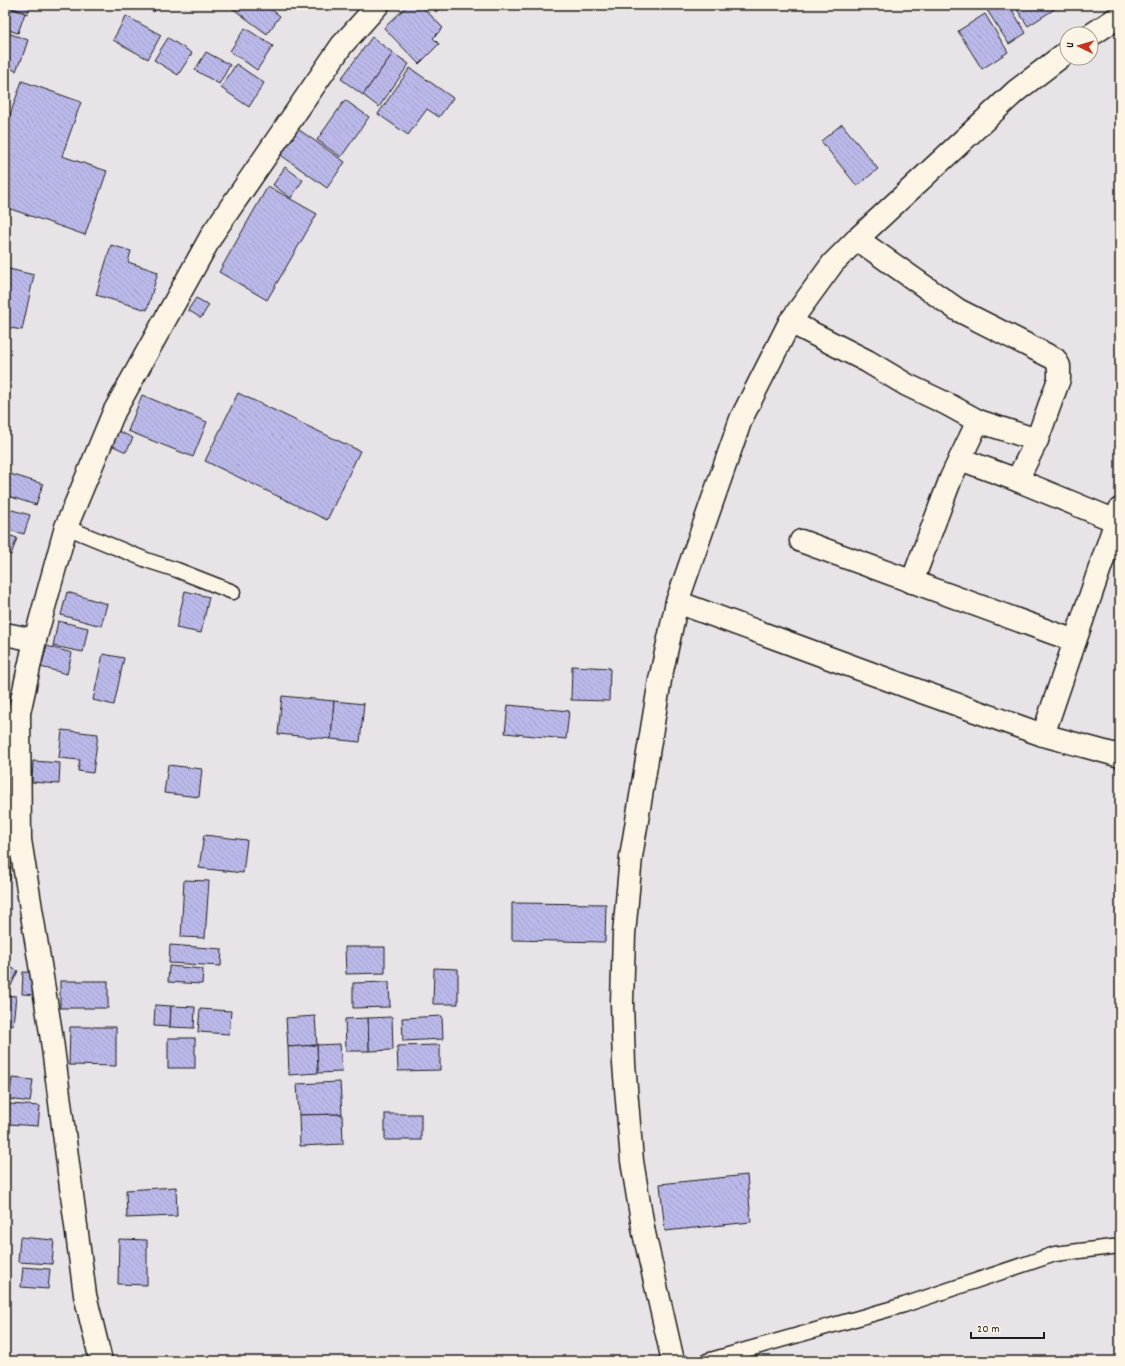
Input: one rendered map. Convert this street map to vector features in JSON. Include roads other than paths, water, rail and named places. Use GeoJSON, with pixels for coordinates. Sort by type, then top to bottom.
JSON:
{"type":"FeatureCollection","features":[{"type":"Feature","properties":{"kind":"street"},"geometry":{"type":"LineString","coordinates":[[101,1361],[85,1295],[52,1040],[20,840],[18,713],[35,640],[66,527],[114,412],[213,233],[342,45],[378,5]]}},
{"type":"Feature","properties":{"kind":"street"},"geometry":{"type":"LineString","coordinates":[[1099,30],[1120,16]]}},
{"type":"Feature","properties":{"kind":"street"},"geometry":{"type":"LineString","coordinates":[[673,1361],[644,1233],[632,1161],[624,1064],[622,1004],[624,934],[631,857],[660,680],[677,602],[741,419],[790,322],[833,263],[857,239],[1016,91],[1059,58]]}},
{"type":"Feature","properties":{"kind":"street"},"geometry":{"type":"LineString","coordinates":[[857,239],[958,310],[1055,359],[1059,366],[1059,379],[1037,440],[1017,480]]}},
{"type":"Feature","properties":{"kind":"street"},"geometry":{"type":"LineString","coordinates":[[790,322],[867,361],[907,385],[978,421],[1037,440]]}},
{"type":"Feature","properties":{"kind":"street"},"geometry":{"type":"LineString","coordinates":[[912,582],[960,459],[978,421]]}},
{"type":"Feature","properties":{"kind":"street"},"geometry":{"type":"LineString","coordinates":[[960,459],[1118,515],[1043,735]]}},
{"type":"Feature","properties":{"kind":"street"},"geometry":{"type":"LineString","coordinates":[[801,541],[1075,641]]}},
{"type":"Feature","properties":{"kind":"street"},"geometry":{"type":"LineString","coordinates":[[677,602],[1043,735],[1120,756]]}},
{"type":"Feature","properties":{"kind":"street"},"geometry":{"type":"LineString","coordinates":[[5,634],[35,640]]}},
{"type":"Feature","properties":{"kind":"lane"},"geometry":{"type":"LineString","coordinates":[[66,527],[148,561],[177,570],[233,592]]}},
{"type":"Feature","properties":{"kind":"lane"},"geometry":{"type":"LineString","coordinates":[[707,1361],[904,1305],[1055,1254],[1120,1246]]}}]}
